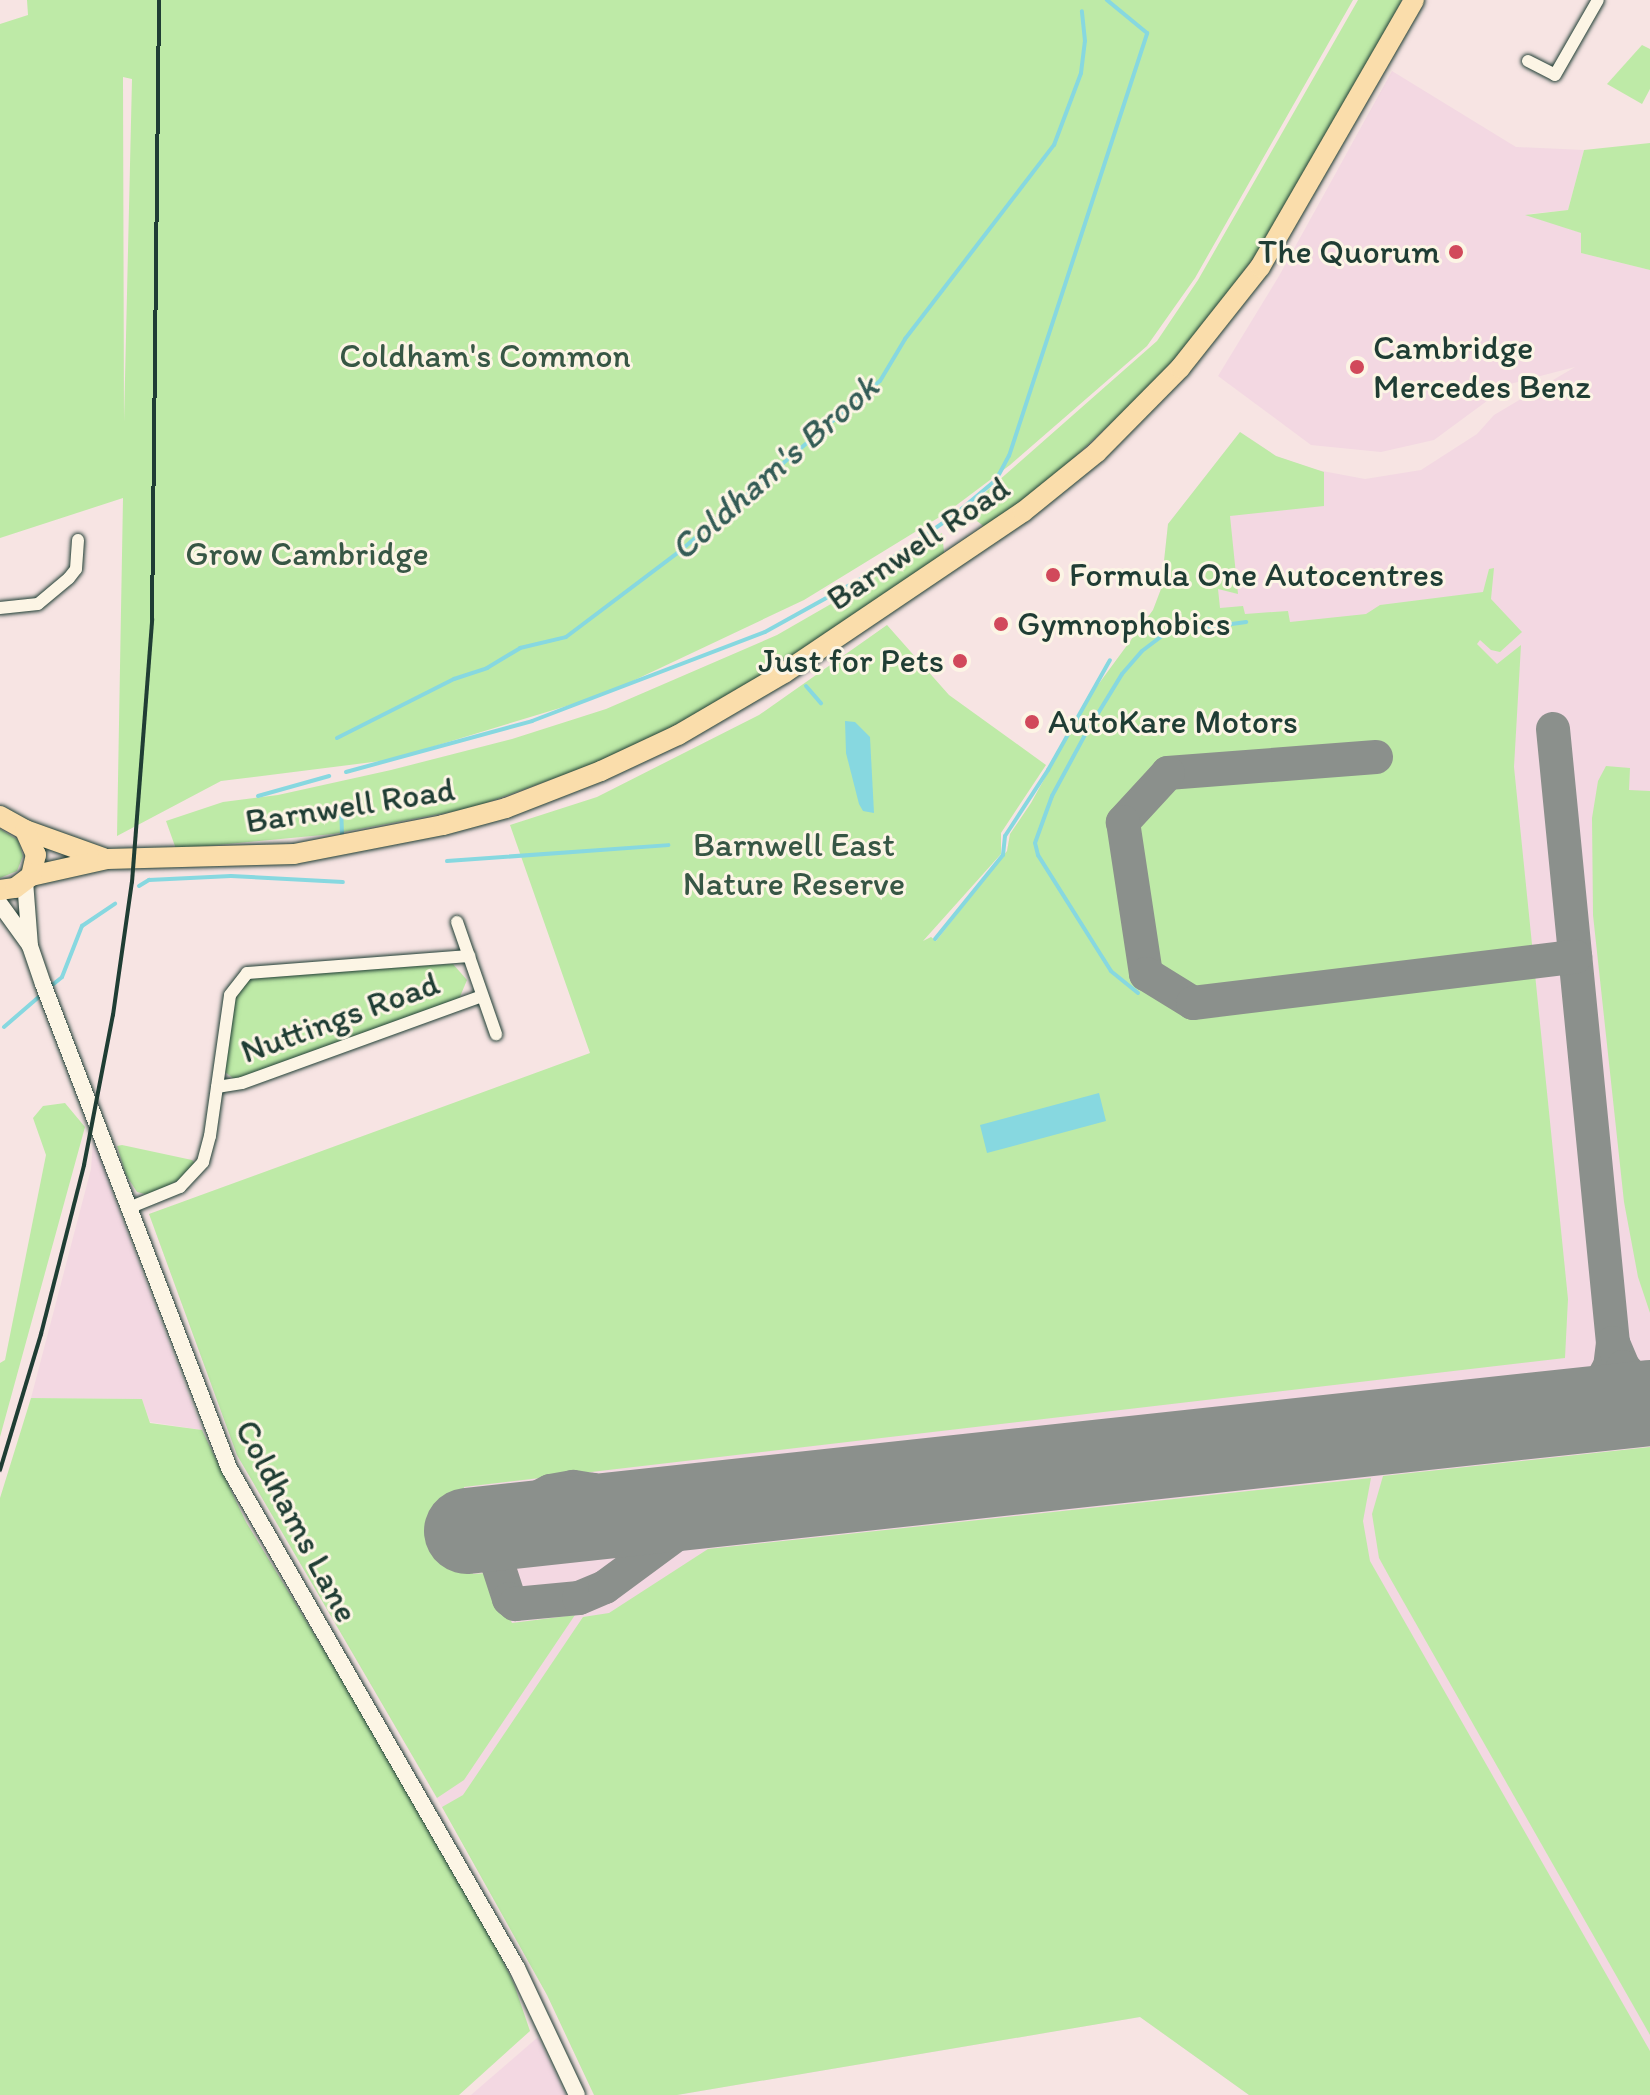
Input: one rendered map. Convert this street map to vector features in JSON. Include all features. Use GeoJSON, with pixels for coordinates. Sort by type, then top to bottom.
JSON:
{"type":"FeatureCollection","features":[{"type":"Feature","properties":{"kind":"main road","name":"Barnwell Road"},"geometry":{"type":"LineString","coordinates":[[0,890],[15,888],[28,878],[107,859],[294,854],[443,825],[506,808],[601,771],[678,735],[742,699],[967,552],[1064,479],[1135,416],[1180,368],[1260,267],[1414,0]]}},
{"type":"Feature","properties":{"kind":"main road","name":"Barnwell Road"},"geometry":{"type":"LineString","coordinates":[[0,816],[25,830],[107,859]]}},
{"type":"Feature","properties":{"kind":"main road"},"geometry":{"type":"LineString","coordinates":[[25,830],[36,855],[28,878]]}},
{"type":"Feature","properties":{"kind":"street"},"geometry":{"type":"LineString","coordinates":[[1528,61],[1555,75],[1598,0]]}},
{"type":"Feature","properties":{"kind":"street"},"geometry":{"type":"LineString","coordinates":[[0,608],[38,604],[76,569],[78,540]]}},
{"type":"Feature","properties":{"kind":"street","name":"Coldhams Lane"},"geometry":{"type":"LineString","coordinates":[[28,878],[30,946]]}},
{"type":"Feature","properties":{"kind":"street","name":"Coldhams Lane"},"geometry":{"type":"LineString","coordinates":[[0,904],[30,946],[131,1207],[192,1377],[238,1489],[517,1968],[577,2095]]}},
{"type":"Feature","properties":{"kind":"street"},"geometry":{"type":"LineString","coordinates":[[457,922],[496,1034]]}},
{"type":"Feature","properties":{"kind":"street","name":"Nuttings Road"},"geometry":{"type":"LineString","coordinates":[[131,1207],[180,1187],[198,1169],[210,1136],[230,995],[247,973],[254,969],[397,963],[469,956]]}},
{"type":"Feature","properties":{"kind":"street","name":"Nuttings Road"},"geometry":{"type":"LineString","coordinates":[[217,1087],[242,1083],[482,996]]}},
{"type":"Feature","properties":{"kind":"shaded area"},"geometry":{"type":"Polygon","coordinates":[[[1392,71],[1516,147],[1584,150],[1568,210],[1528,214],[1581,233],[1581,253],[1650,270],[1650,2095],[1249,2095],[1140,2017],[677,2095],[594,2095],[547,1995],[457,1833],[237,1455],[149,1214],[897,979],[931,937],[936,941],[1007,851],[1010,834],[1031,803],[1092,693],[1153,610],[1161,589],[1168,524],[1240,432],[1276,456],[1317,470],[1365,479],[1421,470],[1477,434],[1494,415],[1575,367],[1510,384],[1434,440],[1381,452],[1311,445],[1218,376],[1279,276],[1392,71]]]}},
{"type":"Feature","properties":{"kind":"shaded area"},"geometry":{"type":"Polygon","coordinates":[[[94,1127],[111,1189],[202,1430],[150,1422],[142,1399],[31,1398],[91,1169],[94,1127]]]}},
{"type":"Feature","properties":{"kind":"shaded area"},"geometry":{"type":"Polygon","coordinates":[[[538,2037],[566,2095],[471,2095],[538,2037]]]}},
{"type":"Feature","properties":{"kind":"green space","name":"Coldham's Common"},"geometry":{"type":"Polygon","coordinates":[[[27,0],[1353,0],[1195,278],[1147,346],[1010,465],[946,513],[804,600],[603,695],[389,760],[221,781],[117,836],[123,498],[0,538],[0,24],[28,15],[27,0]],[[123,77],[124,422],[132,79],[123,77]]]}},
{"type":"Feature","properties":{"kind":"green space"},"geometry":{"type":"Polygon","coordinates":[[[1358,0],[1402,0],[1332,129],[1255,256],[1195,337],[1138,398],[1047,483],[986,528],[964,511],[1157,341],[1198,280],[1358,0]]]}},
{"type":"Feature","properties":{"kind":"green space"},"geometry":{"type":"Polygon","coordinates":[[[1642,45],[1650,49],[1650,89],[1642,104],[1607,84],[1642,45]]]}},
{"type":"Feature","properties":{"kind":"green space"},"geometry":{"type":"Polygon","coordinates":[[[1650,143],[1650,270],[1581,253],[1581,233],[1525,215],[1568,210],[1584,150],[1650,143]]]}},
{"type":"Feature","properties":{"kind":"green space","name":"Barnwell East Nature Reserve"},"geometry":{"type":"Polygon","coordinates":[[[1240,432],[1276,456],[1324,472],[1324,506],[1230,516],[1238,594],[1218,589],[1220,608],[1243,606],[1245,614],[1288,611],[1290,622],[1366,614],[1380,605],[1483,592],[1489,569],[1494,568],[1491,599],[1522,632],[1500,652],[1491,650],[1480,640],[1477,644],[1497,664],[1521,645],[1514,767],[1568,1299],[1565,1358],[464,1487],[473,1574],[487,1573],[512,1623],[575,1615],[464,1780],[437,1798],[237,1455],[149,1214],[590,1053],[510,825],[597,797],[759,715],[887,625],[949,695],[1046,765],[1001,833],[1001,854],[923,941],[931,937],[936,941],[1007,851],[1010,834],[1031,803],[1092,693],[1153,610],[1161,589],[1168,524],[1240,432]]]}},
{"type":"Feature","properties":{"kind":"green space"},"geometry":{"type":"Polygon","coordinates":[[[942,533],[945,561],[753,684],[616,756],[472,808],[333,834],[176,849],[166,821],[223,802],[278,795],[391,770],[512,739],[606,709],[777,635],[857,589],[942,533]]]}},
{"type":"Feature","properties":{"kind":"green space"},"geometry":{"type":"Polygon","coordinates":[[[1606,766],[1630,768],[1629,790],[1650,791],[1650,1313],[1638,1277],[1624,1202],[1593,915],[1592,818],[1598,781],[1606,766]]]}},
{"type":"Feature","properties":{"kind":"green space"},"geometry":{"type":"Polygon","coordinates":[[[0,829],[18,840],[23,856],[17,871],[0,878],[0,829]]]}},
{"type":"Feature","properties":{"kind":"green space"},"geometry":{"type":"Polygon","coordinates":[[[453,964],[467,980],[459,999],[244,1078],[233,1078],[225,1072],[223,1063],[235,992],[254,974],[453,964]]]}},
{"type":"Feature","properties":{"kind":"green space"},"geometry":{"type":"Polygon","coordinates":[[[65,1103],[85,1127],[0,1437],[0,1363],[5,1360],[46,1155],[33,1118],[43,1106],[65,1103]]]}},
{"type":"Feature","properties":{"kind":"green space"},"geometry":{"type":"Polygon","coordinates":[[[117,1146],[195,1163],[183,1178],[149,1195],[137,1192],[126,1175],[117,1146]]]}},
{"type":"Feature","properties":{"kind":"green space"},"geometry":{"type":"Polygon","coordinates":[[[31,1398],[142,1399],[150,1423],[202,1430],[246,1522],[465,1882],[514,1984],[530,2031],[459,2095],[0,2095],[0,1498],[31,1398]]]}},
{"type":"Feature","properties":{"kind":"green space"},"geometry":{"type":"Polygon","coordinates":[[[1650,1447],[1650,2035],[1379,1558],[1372,1514],[1383,1476],[1650,1447]]]}},
{"type":"Feature","properties":{"kind":"green space"},"geometry":{"type":"Polygon","coordinates":[[[1371,1478],[1363,1521],[1370,1561],[1650,2051],[1650,2095],[1249,2095],[1140,2017],[677,2095],[594,2095],[547,1995],[442,1807],[463,1795],[583,1617],[609,1613],[708,1549],[1371,1478]]]}},
{"type":"Feature","properties":{"kind":"water"},"geometry":{"type":"Polygon","coordinates":[[[845,721],[855,722],[870,737],[874,813],[863,811],[859,804],[846,753],[845,721]]]}},
{"type":"Feature","properties":{"kind":"water"},"geometry":{"type":"Polygon","coordinates":[[[1099,1093],[1106,1121],[987,1153],[980,1125],[1099,1093]]]}},
{"type":"Feature","properties":{"kind":"waterway"},"geometry":{"type":"LineString","coordinates":[[346,772],[532,721],[765,632],[868,575],[953,516],[996,480],[1009,456],[1147,33],[1107,0]]}},
{"type":"Feature","properties":{"kind":"waterway","name":"Coldham's Brook"},"geometry":{"type":"LineString","coordinates":[[337,738],[454,679],[487,668],[520,648],[566,637],[680,551],[880,381],[905,339],[1054,145],[1081,73],[1085,41],[1082,11]]}},
{"type":"Feature","properties":{"kind":"waterway"},"geometry":{"type":"LineString","coordinates":[[1138,993],[1111,971],[1038,855],[1035,843],[1052,796],[1086,733],[1122,674],[1142,651],[1166,633],[1246,622]]}},
{"type":"Feature","properties":{"kind":"waterway"},"geometry":{"type":"LineString","coordinates":[[935,939],[1003,855],[1005,836],[1048,770],[1110,660]]}},
{"type":"Feature","properties":{"kind":"waterway"},"geometry":{"type":"LineString","coordinates":[[806,686],[821,703]]}},
{"type":"Feature","properties":{"kind":"waterway"},"geometry":{"type":"LineString","coordinates":[[258,796],[329,776]]}},
{"type":"Feature","properties":{"kind":"waterway"},"geometry":{"type":"LineString","coordinates":[[341,805],[342,834]]}},
{"type":"Feature","properties":{"kind":"waterway"},"geometry":{"type":"LineString","coordinates":[[447,861],[668,845]]}},
{"type":"Feature","properties":{"kind":"waterway"},"geometry":{"type":"LineString","coordinates":[[139,886],[149,880],[231,876],[343,882]]}},
{"type":"Feature","properties":{"kind":"waterway"},"geometry":{"type":"LineString","coordinates":[[51,986],[62,977],[82,926],[115,904]]}},
{"type":"Feature","properties":{"kind":"waterway"},"geometry":{"type":"LineString","coordinates":[[4,1027],[41,995]]}},
{"type":"Feature","properties":{"kind":"taxiway"},"geometry":{"type":"LineString","coordinates":[[1553,729],[1613,1343],[1610,1366],[1600,1384],[1585,1400],[1564,1411]]}},
{"type":"Feature","properties":{"kind":"taxiway"},"geometry":{"type":"LineString","coordinates":[[1376,757],[1168,773],[1123,822],[1146,974],[1193,1003],[1575,957]]}},
{"type":"Feature","properties":{"kind":"taxiway"},"geometry":{"type":"LineString","coordinates":[[1613,1343],[1623,1367],[1640,1386],[1650,1391]]}},
{"type":"Feature","properties":{"kind":"taxiway"},"geometry":{"type":"LineString","coordinates":[[662,1510],[636,1508],[593,1490],[573,1487],[550,1491],[533,1500],[510,1522],[499,1546],[498,1565],[509,1599],[515,1604],[579,1598],[605,1587],[708,1511],[729,1503]]}},
{"type":"Feature","properties":{"kind":"runway"},"geometry":{"type":"LineString","coordinates":[[467,1531],[1650,1403]]}},
{"type":"Feature","properties":{"kind":"railway"},"geometry":{"type":"LineString","coordinates":[[0,1470],[41,1334],[84,1165],[113,1015],[132,882],[152,620],[159,0]]}},
{"type":"Feature","properties":{"kind":"place","name":"The Quorum"},"geometry":{"type":"Point","coordinates":[1456,252]}},
{"type":"Feature","properties":{"kind":"place","name":"Cambridge Mercedes Benz"},"geometry":{"type":"Point","coordinates":[1357,367]}},
{"type":"Feature","properties":{"kind":"place","name":"Formula One Autocentres"},"geometry":{"type":"Point","coordinates":[1053,575]}},
{"type":"Feature","properties":{"kind":"place","name":"Gymnophobics"},"geometry":{"type":"Point","coordinates":[1001,624]}},
{"type":"Feature","properties":{"kind":"place","name":"Just for Pets"},"geometry":{"type":"Point","coordinates":[960,661]}},
{"type":"Feature","properties":{"kind":"place","name":"AutoKare Motors"},"geometry":{"type":"Point","coordinates":[1032,722]}},
{"type":"Feature","properties":{"kind":"park label","name":"Grow Cambridge"},"geometry":{"type":"Point","coordinates":[307,554]}}]}
